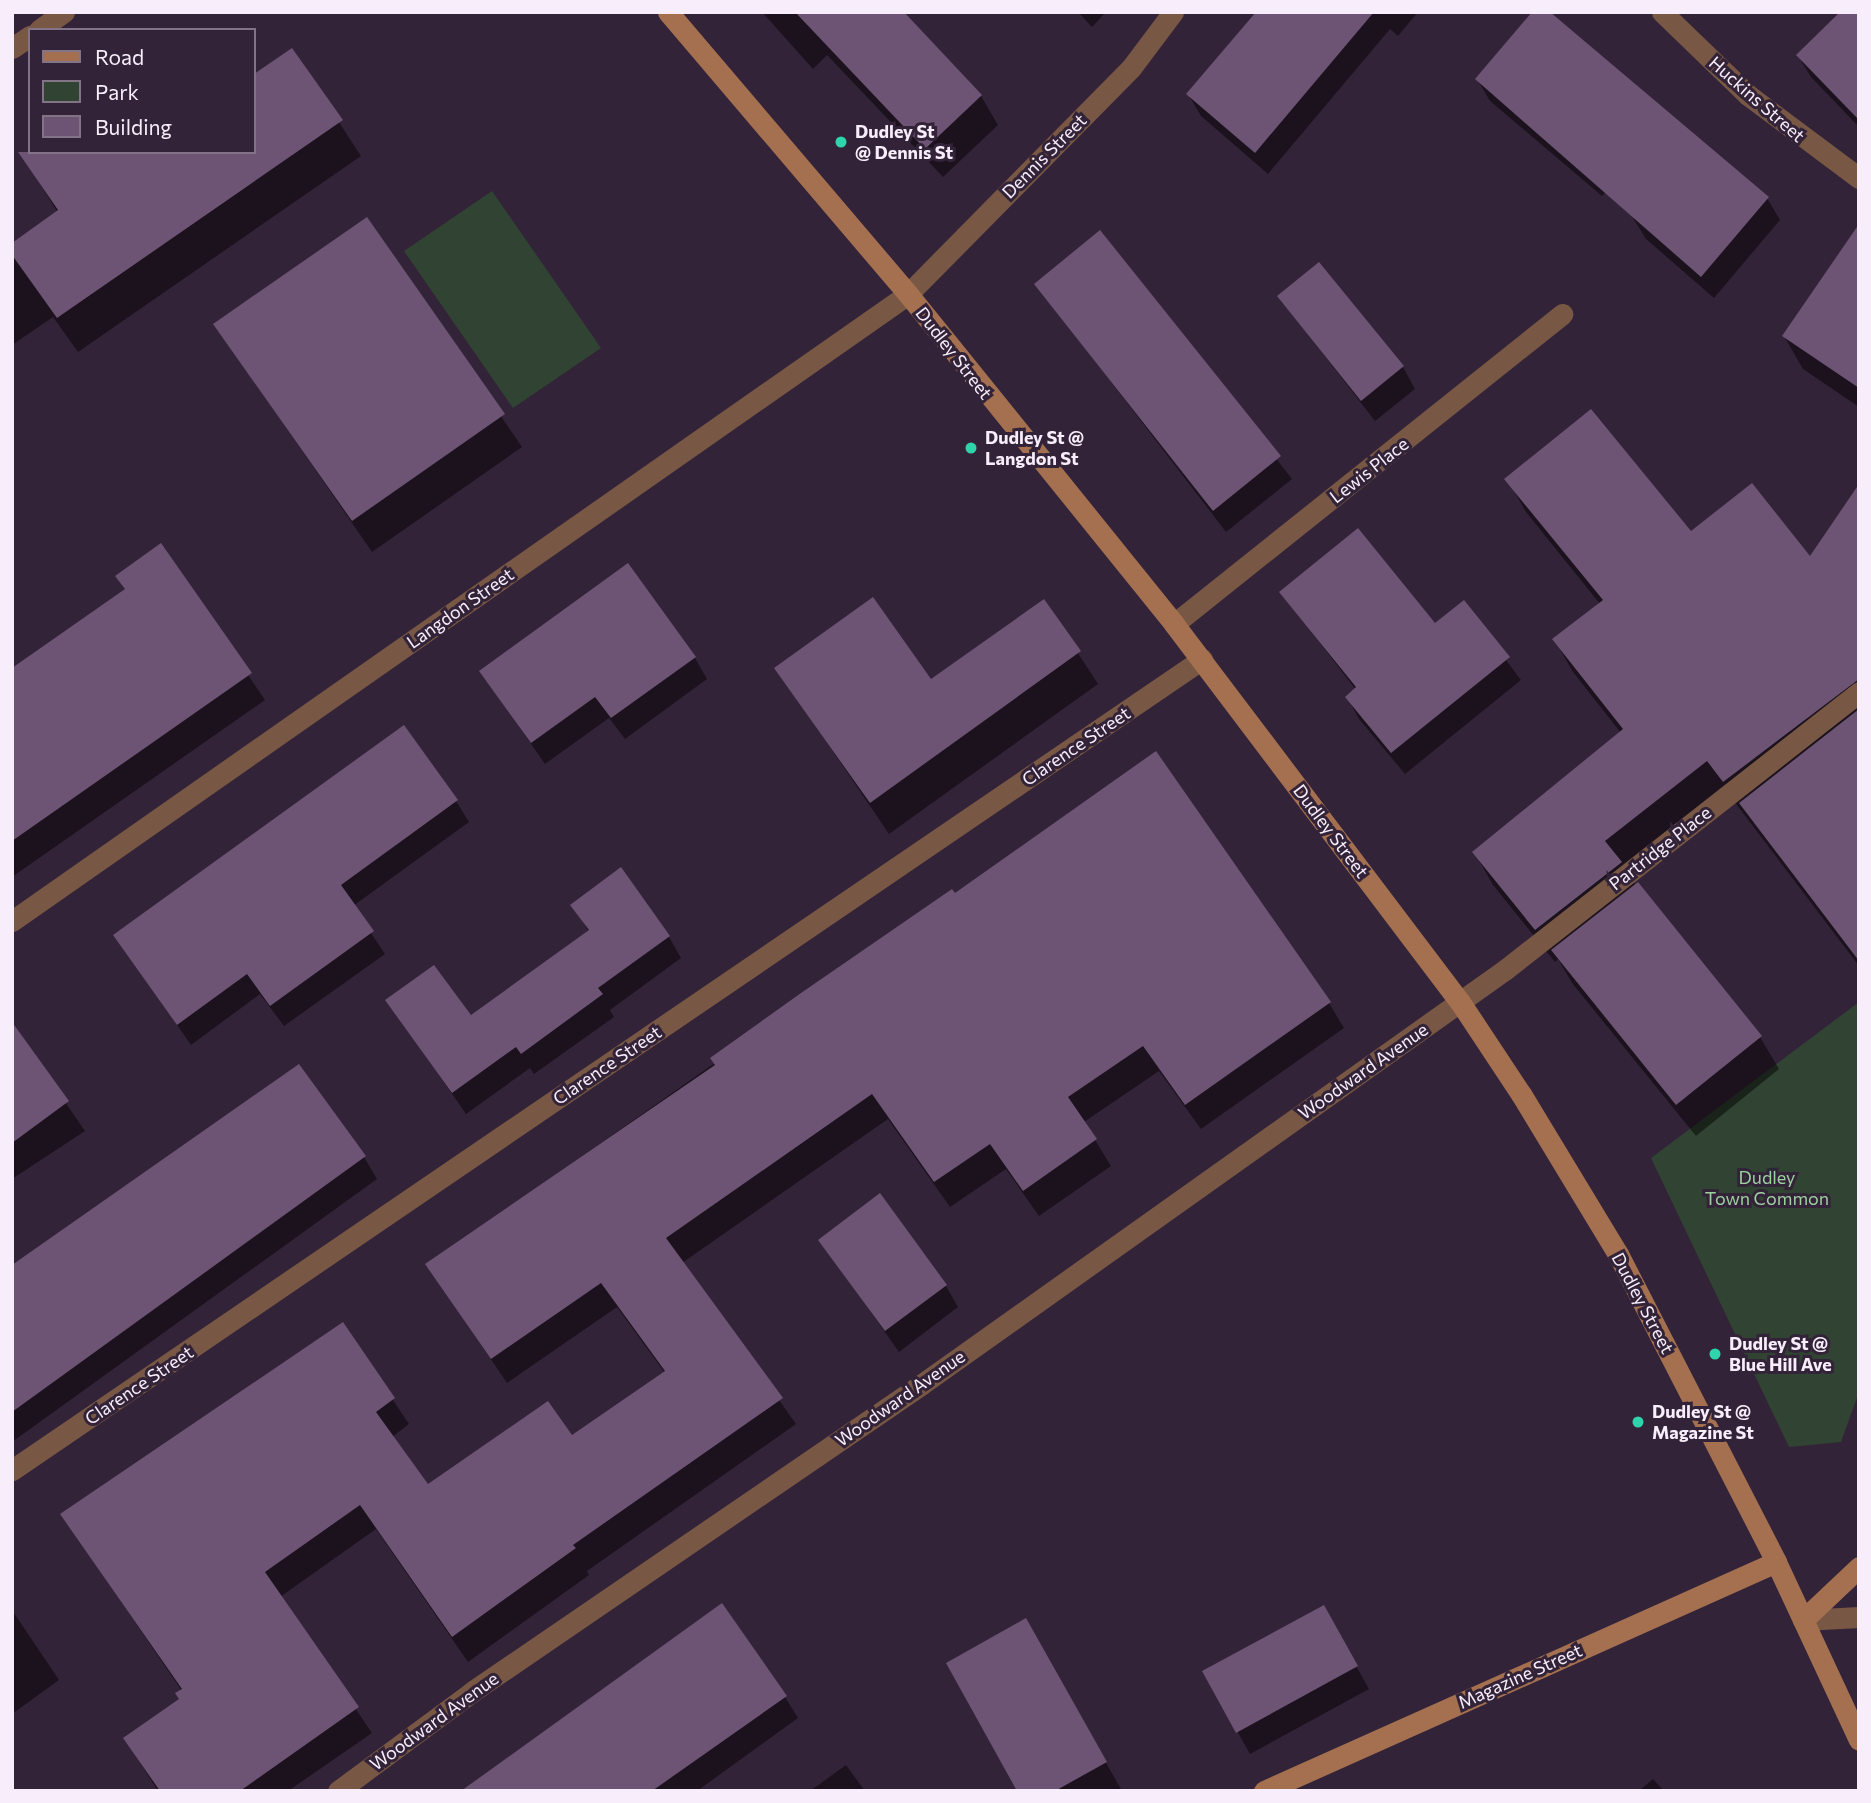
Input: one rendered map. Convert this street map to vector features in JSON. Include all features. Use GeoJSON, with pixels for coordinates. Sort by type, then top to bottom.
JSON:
{"type":"FeatureCollection","features":[{"type":"Feature","properties":{"kind":"main road","name":"Dudley Street"},"geometry":{"type":"LineString","coordinates":[[667,12],[908,294],[1174,624],[1460,1002],[1521,1094],[1618,1254],[1776,1562],[1859,1740]]}},
{"type":"Feature","properties":{"kind":"main road","name":"Magazine Street"},"geometry":{"type":"LineString","coordinates":[[1264,1791],[1776,1562]]}},
{"type":"Feature","properties":{"kind":"main road"},"geometry":{"type":"LineString","coordinates":[[1803,1620],[1859,1567]]}},
{"type":"Feature","properties":{"kind":"street"},"geometry":{"type":"LineString","coordinates":[[42,28],[64,12]]}},
{"type":"Feature","properties":{"kind":"street","name":"Dennis Street"},"geometry":{"type":"LineString","coordinates":[[908,294],[1131,68],[1173,12]]}},
{"type":"Feature","properties":{"kind":"street","name":"Huckins Street"},"geometry":{"type":"LineString","coordinates":[[1662,12],[1748,94],[1859,178]]}},
{"type":"Feature","properties":{"kind":"street"},"geometry":{"type":"LineString","coordinates":[[12,48],[28,37]]}},
{"type":"Feature","properties":{"kind":"street","name":"Langdon Street"},"geometry":{"type":"LineString","coordinates":[[12,921],[908,294]]}},
{"type":"Feature","properties":{"kind":"street","name":"Lewis Place"},"geometry":{"type":"LineString","coordinates":[[1174,624],[1563,314]]}},
{"type":"Feature","properties":{"kind":"street","name":"Clarence Street"},"geometry":{"type":"LineString","coordinates":[[12,1471],[1202,659]]}},
{"type":"Feature","properties":{"kind":"street","name":"Partridge Place"},"geometry":{"type":"LineString","coordinates":[[1460,1002],[1859,692]]}},
{"type":"Feature","properties":{"kind":"street","name":"Woodward Avenue"},"geometry":{"type":"LineString","coordinates":[[338,1791],[473,1691],[922,1384],[1460,1002]]}},
{"type":"Feature","properties":{"kind":"street"},"geometry":{"type":"LineString","coordinates":[[1803,1620],[1859,1617]]}},
{"type":"Feature","properties":{"kind":"green space"},"geometry":{"type":"Polygon","coordinates":[[[492,191],[601,348],[513,408],[404,251],[492,191]]]}},
{"type":"Feature","properties":{"kind":"green space","name":"Dudley Town Common"},"geometry":{"type":"Polygon","coordinates":[[[1859,1002],[1859,1392],[1841,1442],[1789,1447],[1651,1158],[1859,1002]]]}},
{"type":"Feature","properties":{"kind":"building"},"geometry":{"type":"Polygon","coordinates":[[[795,12],[904,12],[982,95],[925,149],[795,12]]]}},
{"type":"Feature","properties":{"kind":"building"},"geometry":{"type":"Polygon","coordinates":[[[1256,12],[1374,12],[1255,153],[1186,94],[1256,12]]]}},
{"type":"Feature","properties":{"kind":"building"},"geometry":{"type":"Polygon","coordinates":[[[1532,12],[1550,12],[1769,197],[1701,277],[1475,79],[1532,12]]]}},
{"type":"Feature","properties":{"kind":"building"},"geometry":{"type":"Polygon","coordinates":[[[1840,12],[1859,12],[1859,120],[1796,55],[1840,12]]]}},
{"type":"Feature","properties":{"kind":"building"},"geometry":{"type":"Polygon","coordinates":[[[292,48],[343,120],[57,318],[12,255],[12,243],[58,210],[18,152],[256,154],[256,73],[292,48]]]}},
{"type":"Feature","properties":{"kind":"building"},"geometry":{"type":"Polygon","coordinates":[[[367,217],[505,414],[352,521],[213,324],[367,217]]]}},
{"type":"Feature","properties":{"kind":"building"},"geometry":{"type":"Polygon","coordinates":[[[1859,224],[1859,388],[1782,336],[1859,224]]]}},
{"type":"Feature","properties":{"kind":"building"},"geometry":{"type":"Polygon","coordinates":[[[1100,230],[1281,456],[1213,511],[1034,284],[1100,230]]]}},
{"type":"Feature","properties":{"kind":"building"},"geometry":{"type":"Polygon","coordinates":[[[1319,262],[1404,366],[1361,401],[1277,296],[1319,262]]]}},
{"type":"Feature","properties":{"kind":"building"},"geometry":{"type":"Polygon","coordinates":[[[1591,409],[1691,531],[1752,483],[1810,556],[1859,484],[1859,679],[1723,782],[1707,761],[1605,841],[1622,862],[1535,930],[1472,852],[1623,729],[1552,639],[1603,600],[1504,479],[1591,409]]]}},
{"type":"Feature","properties":{"kind":"building"},"geometry":{"type":"Polygon","coordinates":[[[1358,528],[1435,623],[1464,600],[1510,657],[1391,753],[1345,697],[1356,687],[1279,592],[1358,528]]]}},
{"type":"Feature","properties":{"kind":"building"},"geometry":{"type":"Polygon","coordinates":[[[161,543],[252,673],[12,841],[12,668],[125,589],[115,576],[161,543]]]}},
{"type":"Feature","properties":{"kind":"building"},"geometry":{"type":"Polygon","coordinates":[[[628,563],[696,657],[611,718],[595,697],[531,743],[479,671],[628,563]]]}},
{"type":"Feature","properties":{"kind":"building"},"geometry":{"type":"Polygon","coordinates":[[[873,597],[931,679],[1044,599],[1081,651],[870,803],[774,668],[873,597]]]}},
{"type":"Feature","properties":{"kind":"building"},"geometry":{"type":"Polygon","coordinates":[[[1859,709],[1859,961],[1739,803],[1859,709]]]}},
{"type":"Feature","properties":{"kind":"building"},"geometry":{"type":"Polygon","coordinates":[[[404,725],[458,800],[341,885],[374,931],[270,1006],[247,974],[177,1025],[113,935],[404,725]]]}},
{"type":"Feature","properties":{"kind":"building"},"geometry":{"type":"Polygon","coordinates":[[[1156,751],[1331,1002],[1185,1105],[1143,1046],[1068,1097],[1097,1139],[1023,1191],[990,1144],[934,1182],[872,1094],[666,1238],[783,1398],[573,1545],[576,1548],[452,1637],[360,1505],[265,1572],[359,1707],[240,1791],[160,1791],[123,1738],[179,1699],[175,1693],[182,1689],[60,1514],[343,1322],[395,1398],[376,1412],[428,1484],[548,1401],[572,1435],[665,1371],[601,1283],[491,1359],[425,1264],[715,1065],[710,1058],[801,993],[952,889],[955,893],[1156,751]]]}},
{"type":"Feature","properties":{"kind":"building"},"geometry":{"type":"Polygon","coordinates":[[[621,867],[670,936],[598,988],[603,994],[521,1054],[516,1047],[452,1093],[385,1000],[434,965],[471,1015],[589,930],[570,905],[621,867]]]}},
{"type":"Feature","properties":{"kind":"building"},"geometry":{"type":"Polygon","coordinates":[[[1638,882],[1762,1036],[1676,1105],[1551,950],[1638,882]]]}},
{"type":"Feature","properties":{"kind":"building"},"geometry":{"type":"Polygon","coordinates":[[[12,1022],[69,1101],[12,1143],[12,1022]]]}},
{"type":"Feature","properties":{"kind":"building"},"geometry":{"type":"Polygon","coordinates":[[[299,1064],[366,1156],[12,1412],[12,1265],[299,1064]]]}},
{"type":"Feature","properties":{"kind":"building"},"geometry":{"type":"Polygon","coordinates":[[[880,1193],[947,1285],[885,1331],[818,1240],[880,1193]]]}},
{"type":"Feature","properties":{"kind":"building"},"geometry":{"type":"Polygon","coordinates":[[[722,1603],[787,1696],[652,1791],[461,1791],[722,1603]]]}},
{"type":"Feature","properties":{"kind":"building"},"geometry":{"type":"Polygon","coordinates":[[[1324,1605],[1358,1666],[1236,1733],[1202,1671],[1324,1605]]]}},
{"type":"Feature","properties":{"kind":"building"},"geometry":{"type":"Polygon","coordinates":[[[1026,1618],[1107,1762],[1055,1791],[1017,1791],[946,1663],[1026,1618]]]}},
{"type":"Feature","properties":{"kind":"place","name":"Dudley St @ Dennis St"},"geometry":{"type":"Point","coordinates":[841,142]}},
{"type":"Feature","properties":{"kind":"place","name":"Dudley St @ Langdon St"},"geometry":{"type":"Point","coordinates":[971,448]}},
{"type":"Feature","properties":{"kind":"place","name":"Dudley St @ Blue Hill Ave"},"geometry":{"type":"Point","coordinates":[1715,1354]}},
{"type":"Feature","properties":{"kind":"place","name":"Dudley St @ Magazine St"},"geometry":{"type":"Point","coordinates":[1638,1422]}}]}
